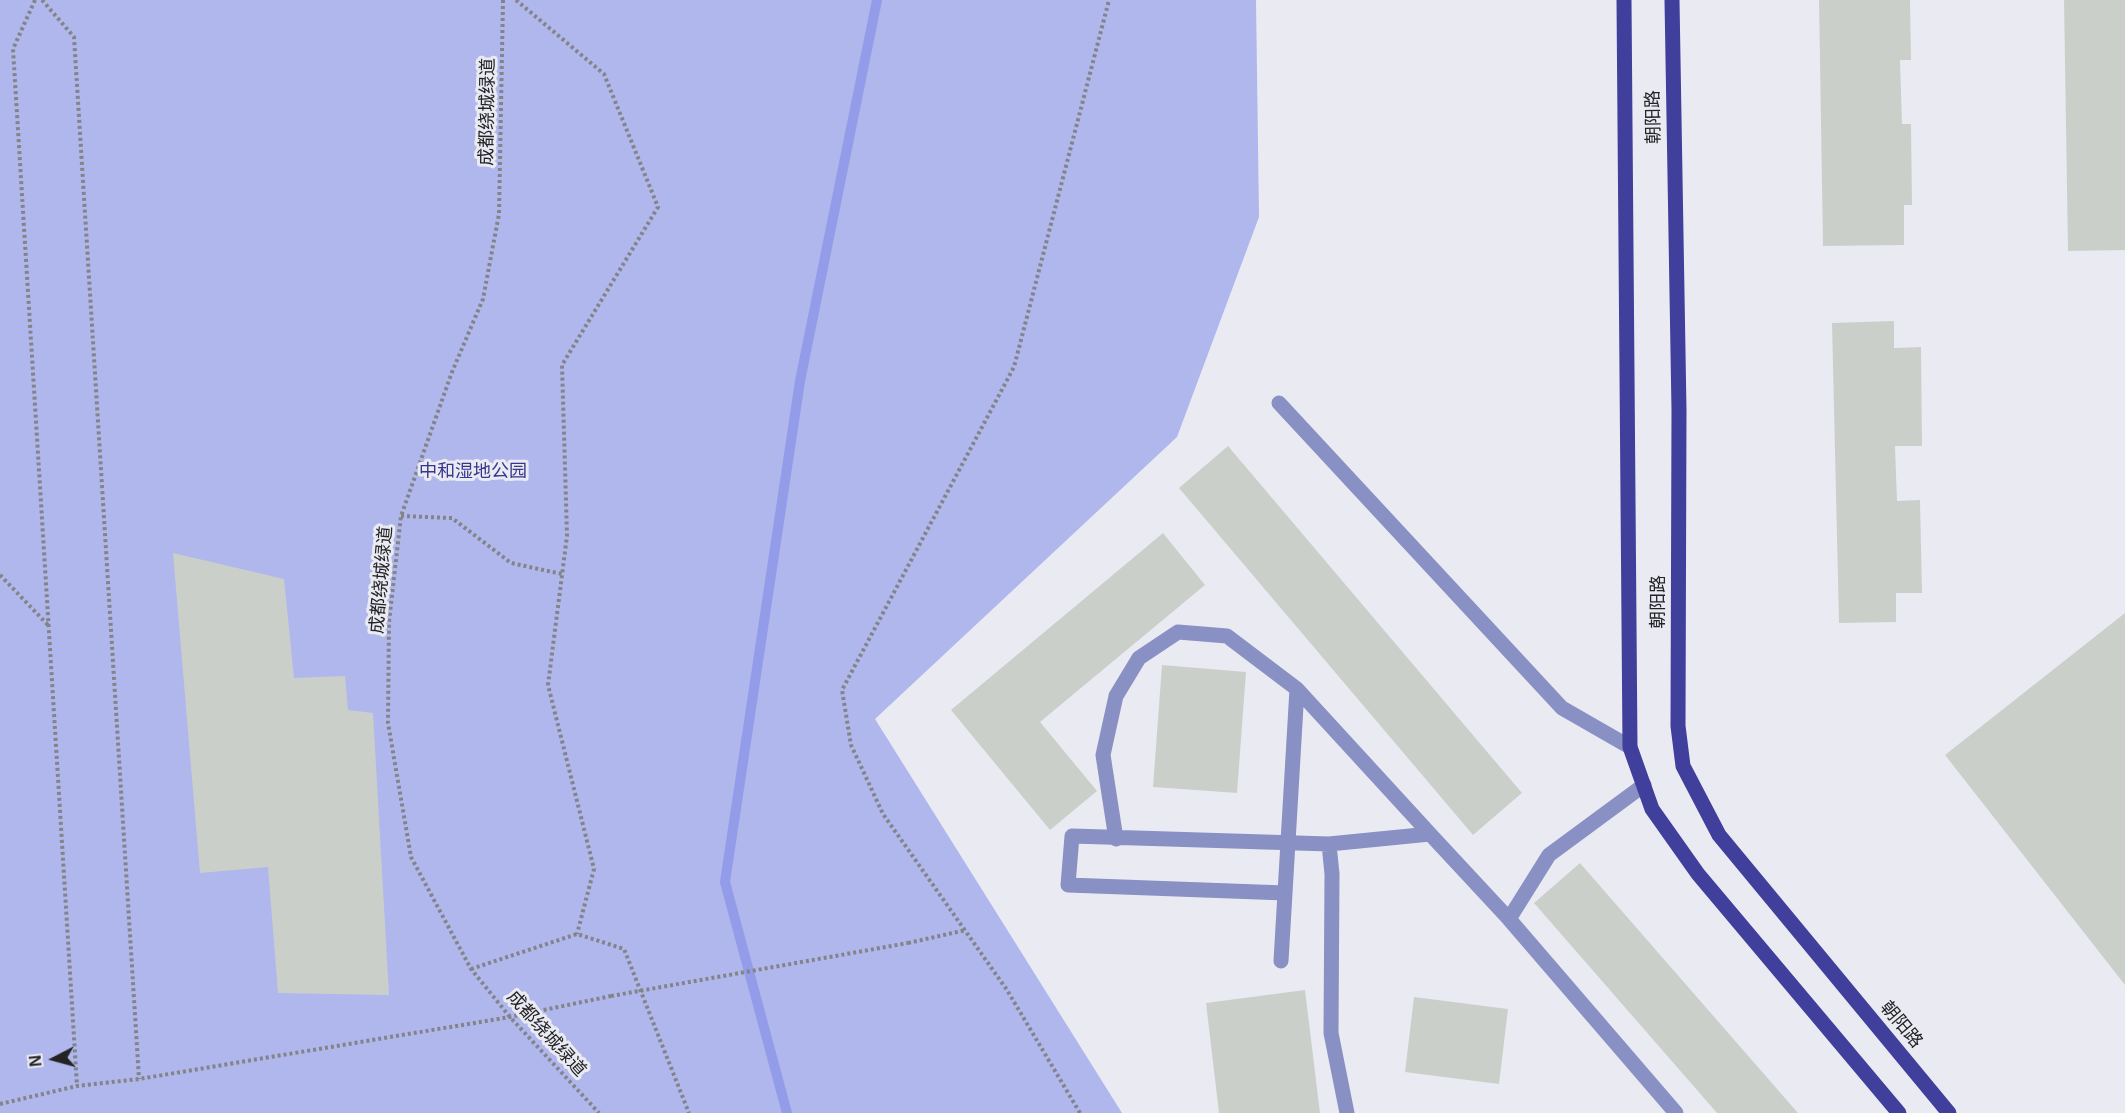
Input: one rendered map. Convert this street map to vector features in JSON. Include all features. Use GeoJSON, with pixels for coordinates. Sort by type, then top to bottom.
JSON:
{"type":"FeatureCollection","features":[{"type":"Feature","properties":{"kind":"main road"},"geometry":{"type":"LineString","coordinates":[[1624,0],[1630,747],[1652,809],[1698,874],[1899,1113]]}},
{"type":"Feature","properties":{"kind":"main road","name":"朝阳路"},"geometry":{"type":"LineString","coordinates":[[1672,0],[1679,410],[1678,726],[1683,766],[1719,835],[1949,1113]]}},
{"type":"Feature","properties":{"kind":"street"},"geometry":{"type":"LineString","coordinates":[[1279,403],[1562,708],[1630,747]]}},
{"type":"Feature","properties":{"kind":"street"},"geometry":{"type":"LineString","coordinates":[[1116,839],[1103,755],[1116,696],[1139,658],[1178,632],[1227,636],[1297,689],[1509,919],[1676,1113]]}},
{"type":"Feature","properties":{"kind":"street"},"geometry":{"type":"LineString","coordinates":[[1281,961],[1297,689]]}},
{"type":"Feature","properties":{"kind":"street"},"geometry":{"type":"LineString","coordinates":[[1509,919],[1549,855],[1644,785]]}},
{"type":"Feature","properties":{"kind":"street"},"geometry":{"type":"LineString","coordinates":[[1285,893],[1068,885],[1072,836],[1329,844],[1430,834]]}},
{"type":"Feature","properties":{"kind":"street"},"geometry":{"type":"LineString","coordinates":[[1329,844],[1332,874],[1331,1033],[1347,1113]]}},
{"type":"Feature","properties":{"kind":"path"},"geometry":{"type":"LineString","coordinates":[[35,0],[13,49],[77,1086]]}},
{"type":"Feature","properties":{"kind":"path"},"geometry":{"type":"LineString","coordinates":[[42,0],[74,37],[139,1079]]}},
{"type":"Feature","properties":{"kind":"path","name":"成都绕城绿道"},"geometry":{"type":"LineString","coordinates":[[503,0],[499,214],[483,298],[452,372],[401,516],[389,622],[388,723],[411,857],[471,969],[510,1017],[599,1113]]}},
{"type":"Feature","properties":{"kind":"path"},"geometry":{"type":"LineString","coordinates":[[516,0],[604,74],[658,207],[562,365],[567,536],[548,685],[594,869],[577,934]]}},
{"type":"Feature","properties":{"kind":"path"},"geometry":{"type":"LineString","coordinates":[[1080,1113],[1007,990],[883,814],[851,745],[842,690],[1014,367],[1109,0]]}},
{"type":"Feature","properties":{"kind":"path"},"geometry":{"type":"LineString","coordinates":[[401,516],[452,518],[511,562],[562,574]]}},
{"type":"Feature","properties":{"kind":"path"},"geometry":{"type":"LineString","coordinates":[[0,575],[49,626]]}},
{"type":"Feature","properties":{"kind":"path"},"geometry":{"type":"LineString","coordinates":[[0,1104],[77,1086],[139,1079],[510,1017],[612,996],[909,943],[966,930]]}},
{"type":"Feature","properties":{"kind":"path"},"geometry":{"type":"LineString","coordinates":[[471,969],[577,934],[624,949],[689,1113]]}},
{"type":"Feature","properties":{"kind":"green space","name":"中和湿地公园"},"geometry":{"type":"Polygon","coordinates":[[[0,0],[1256,0],[1259,217],[1177,437],[875,719],[1122,1113],[0,1113],[0,0]]]}},
{"type":"Feature","properties":{"kind":"building"},"geometry":{"type":"Polygon","coordinates":[[[1819,0],[1910,0],[1911,60],[1900,60],[1902,124],[1911,124],[1912,205],[1904,205],[1904,245],[1823,246],[1819,0]]]}},
{"type":"Feature","properties":{"kind":"building"},"geometry":{"type":"Polygon","coordinates":[[[2064,0],[2125,0],[2125,250],[2068,251],[2064,0]]]}},
{"type":"Feature","properties":{"kind":"building"},"geometry":{"type":"Polygon","coordinates":[[[1894,321],[1894,348],[1921,347],[1922,446],[1895,446],[1897,501],[1920,500],[1922,593],[1896,593],[1896,622],[1839,623],[1832,323],[1894,321]]]}},
{"type":"Feature","properties":{"kind":"building"},"geometry":{"type":"Polygon","coordinates":[[[1228,446],[1522,793],[1473,835],[1179,488],[1228,446]]]}},
{"type":"Feature","properties":{"kind":"building"},"geometry":{"type":"Polygon","coordinates":[[[1163,533],[1205,585],[1040,722],[1097,791],[1050,830],[951,710],[1163,533]]]}},
{"type":"Feature","properties":{"kind":"building"},"geometry":{"type":"Polygon","coordinates":[[[173,553],[284,579],[294,678],[345,676],[348,710],[373,713],[389,995],[278,993],[268,867],[200,873],[173,553]]]}},
{"type":"Feature","properties":{"kind":"building"},"geometry":{"type":"Polygon","coordinates":[[[2125,613],[2125,985],[1945,755],[2125,613]]]}},
{"type":"Feature","properties":{"kind":"building"},"geometry":{"type":"Polygon","coordinates":[[[1162,665],[1246,672],[1237,793],[1153,787],[1162,665]]]}},
{"type":"Feature","properties":{"kind":"building"},"geometry":{"type":"Polygon","coordinates":[[[1580,863],[1798,1113],[1717,1113],[1534,903],[1580,863]]]}},
{"type":"Feature","properties":{"kind":"building"},"geometry":{"type":"Polygon","coordinates":[[[1305,990],[1320,1113],[1219,1113],[1206,1003],[1305,990]]]}},
{"type":"Feature","properties":{"kind":"building"},"geometry":{"type":"Polygon","coordinates":[[[1414,997],[1508,1009],[1499,1084],[1405,1072],[1414,997]]]}},
{"type":"Feature","properties":{"kind":"waterway"},"geometry":{"type":"LineString","coordinates":[[787,1113],[725,882],[800,381],[877,0]]}}]}
